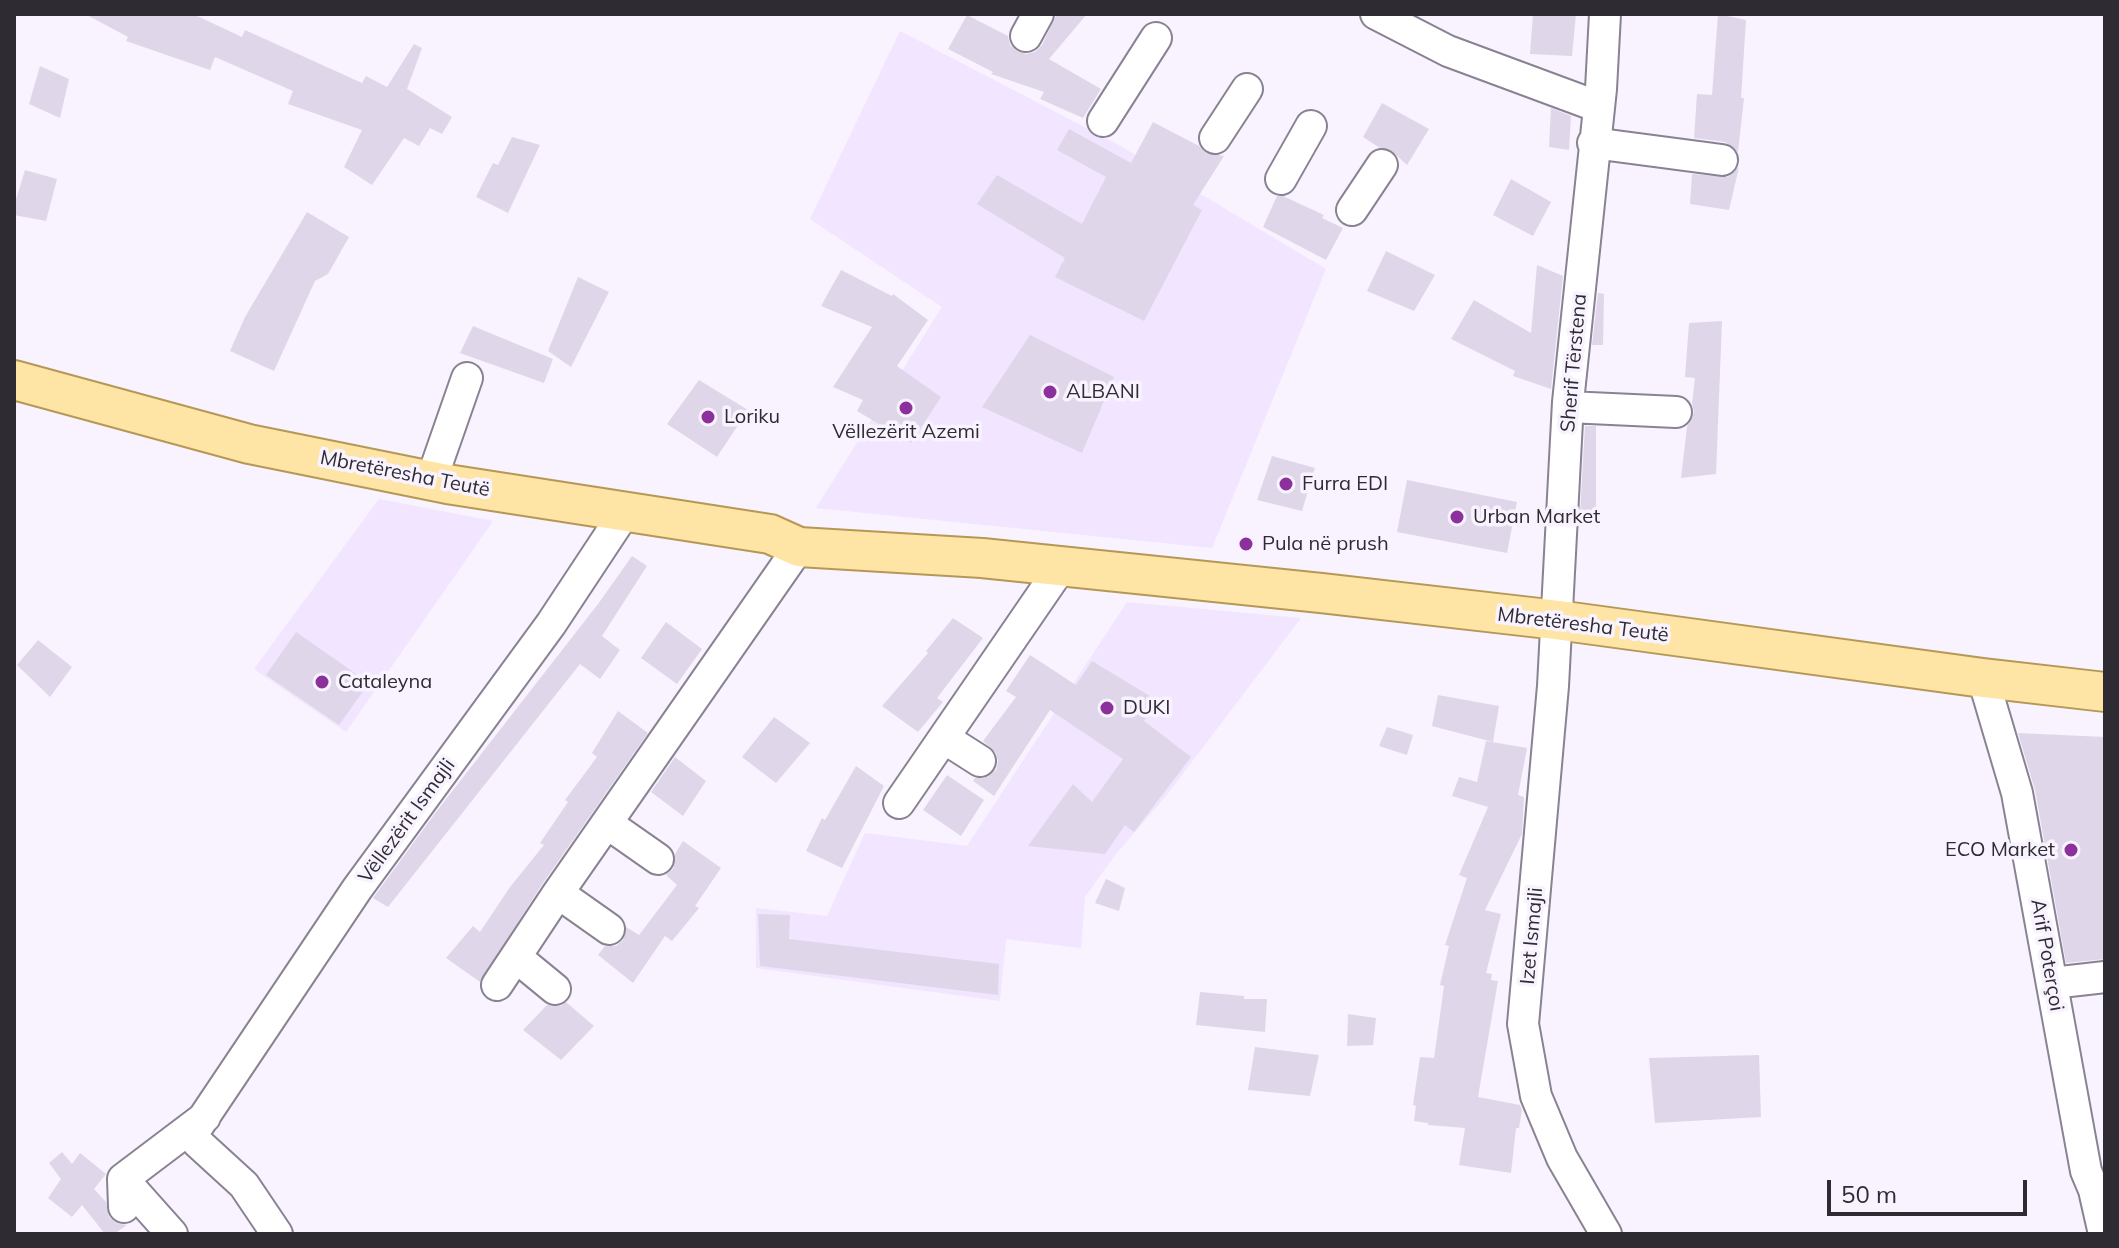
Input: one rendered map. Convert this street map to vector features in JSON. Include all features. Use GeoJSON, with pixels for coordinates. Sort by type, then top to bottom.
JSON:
{"type":"FeatureCollection","features":[{"type":"Feature","properties":{"kind":"main road","name":"Mbretëresha Teutë"},"geometry":{"type":"LineString","coordinates":[[14,380],[249,444],[431,481],[770,534],[799,547],[982,558],[1557,620],[2105,692]]}},
{"type":"Feature","properties":{"kind":"street"},"geometry":{"type":"LineString","coordinates":[[1376,14],[1448,51],[1599,107]]}},
{"type":"Feature","properties":{"kind":"street","name":"Sherif Tërstena"},"geometry":{"type":"LineString","coordinates":[[1557,620],[1568,407],[1599,107],[1605,14]]}},
{"type":"Feature","properties":{"kind":"street"},"geometry":{"type":"LineString","coordinates":[[1103,121],[1156,38]]}},
{"type":"Feature","properties":{"kind":"street"},"geometry":{"type":"LineString","coordinates":[[1215,138],[1247,89]]}},
{"type":"Feature","properties":{"kind":"street"},"geometry":{"type":"LineString","coordinates":[[1281,179],[1311,126]]}},
{"type":"Feature","properties":{"kind":"street"},"geometry":{"type":"LineString","coordinates":[[1594,144],[1722,160]]}},
{"type":"Feature","properties":{"kind":"street"},"geometry":{"type":"LineString","coordinates":[[1352,210],[1382,165]]}},
{"type":"Feature","properties":{"kind":"street"},"geometry":{"type":"LineString","coordinates":[[431,481],[467,378]]}},
{"type":"Feature","properties":{"kind":"street"},"geometry":{"type":"LineString","coordinates":[[1568,407],[1676,412]]}},
{"type":"Feature","properties":{"kind":"street","name":"Vëllezërit Ismajli"},"geometry":{"type":"LineString","coordinates":[[172,1234],[123,1193],[199,1124],[357,889],[551,624],[625,512]]}},
{"type":"Feature","properties":{"kind":"street"},"geometry":{"type":"LineString","coordinates":[[497,985],[799,547]]}},
{"type":"Feature","properties":{"kind":"street"},"geometry":{"type":"LineString","coordinates":[[899,803],[1061,567]]}},
{"type":"Feature","properties":{"kind":"street","name":"Izet Ismajli"},"geometry":{"type":"LineString","coordinates":[[1557,620],[1523,1024],[1536,1096],[1562,1158],[1606,1234]]}},
{"type":"Feature","properties":{"kind":"street","name":"Arif Poterçoi"},"geometry":{"type":"LineString","coordinates":[[1983,678],[2017,793],[2052,983],[2092,1136],[2086,1171],[2099,1197],[2104,1234]]}},
{"type":"Feature","properties":{"kind":"street"},"geometry":{"type":"LineString","coordinates":[[944,738],[980,761]]}},
{"type":"Feature","properties":{"kind":"street"},"geometry":{"type":"LineString","coordinates":[[608,824],[658,859]]}},
{"type":"Feature","properties":{"kind":"street"},"geometry":{"type":"LineString","coordinates":[[558,893],[609,929]]}},
{"type":"Feature","properties":{"kind":"street"},"geometry":{"type":"LineString","coordinates":[[516,957],[555,989]]}},
{"type":"Feature","properties":{"kind":"street"},"geometry":{"type":"LineString","coordinates":[[2052,983],[2105,977]]}},
{"type":"Feature","properties":{"kind":"street"},"geometry":{"type":"LineString","coordinates":[[199,1124],[197,1142],[244,1185],[277,1234]]}},
{"type":"Feature","properties":{"kind":"shaded area"},"geometry":{"type":"Polygon","coordinates":[[[900,31],[1117,144],[1326,269],[1212,548],[816,508],[942,307],[810,219],[900,31]]]}},
{"type":"Feature","properties":{"kind":"shaded area"},"geometry":{"type":"Polygon","coordinates":[[[379,499],[493,521],[346,732],[254,669],[379,499]]]}},
{"type":"Feature","properties":{"kind":"shaded area"},"geometry":{"type":"Polygon","coordinates":[[[1127,602],[1301,618],[1085,897],[1081,948],[1006,939],[1000,1001],[756,968],[756,908],[827,916],[865,833],[967,846],[1127,602]]]}},
{"type":"Feature","properties":{"kind":"building"},"geometry":{"type":"Polygon","coordinates":[[[85,14],[193,14],[242,37],[245,30],[362,83],[366,76],[387,87],[414,44],[422,48],[407,89],[452,117],[442,134],[430,128],[419,146],[404,138],[372,185],[344,167],[362,130],[288,104],[293,91],[215,57],[210,70],[126,41],[128,37],[85,14]]]}},
{"type":"Feature","properties":{"kind":"building"},"geometry":{"type":"Polygon","coordinates":[[[1057,14],[1087,14],[1049,59],[1101,89],[1083,118],[1040,99],[1044,92],[991,74],[993,72],[948,49],[967,15],[1008,36],[1010,45],[1017,51],[1026,54],[1035,52],[1042,45],[1057,14]]]}},
{"type":"Feature","properties":{"kind":"building"},"geometry":{"type":"Polygon","coordinates":[[[1533,14],[1576,14],[1572,56],[1530,54],[1533,14]]]}},
{"type":"Feature","properties":{"kind":"building"},"geometry":{"type":"Polygon","coordinates":[[[1718,14],[1746,20],[1741,98],[1744,98],[1738,152],[1725,142],[1694,138],[1697,94],[1712,95],[1718,14]]]}},
{"type":"Feature","properties":{"kind":"building"},"geometry":{"type":"Polygon","coordinates":[[[40,66],[69,79],[60,118],[29,104],[40,66]]]}},
{"type":"Feature","properties":{"kind":"building"},"geometry":{"type":"Polygon","coordinates":[[[1382,103],[1429,129],[1407,165],[1391,150],[1380,148],[1363,137],[1382,103]]]}},
{"type":"Feature","properties":{"kind":"building"},"geometry":{"type":"Polygon","coordinates":[[[1551,108],[1571,116],[1569,150],[1549,147],[1551,108]]]}},
{"type":"Feature","properties":{"kind":"building"},"geometry":{"type":"Polygon","coordinates":[[[1153,122],[1199,146],[1206,153],[1224,156],[1193,205],[1202,210],[1144,321],[1055,277],[1065,258],[977,204],[997,175],[1082,224],[1106,177],[1057,150],[1069,129],[1131,163],[1153,122]]]}},
{"type":"Feature","properties":{"kind":"building"},"geometry":{"type":"Polygon","coordinates":[[[512,137],[540,145],[508,213],[476,197],[493,163],[498,165],[512,137]]]}},
{"type":"Feature","properties":{"kind":"building"},"geometry":{"type":"Polygon","coordinates":[[[1739,167],[1729,210],[1690,204],[1692,174],[1728,177],[1739,167]]]}},
{"type":"Feature","properties":{"kind":"building"},"geometry":{"type":"Polygon","coordinates":[[[25,170],[57,179],[46,221],[14,215],[25,170]]]}},
{"type":"Feature","properties":{"kind":"building"},"geometry":{"type":"Polygon","coordinates":[[[1511,179],[1551,202],[1533,236],[1493,215],[1511,179]]]}},
{"type":"Feature","properties":{"kind":"building"},"geometry":{"type":"Polygon","coordinates":[[[1277,196],[1324,215],[1322,218],[1343,228],[1326,260],[1263,227],[1277,196]]]}},
{"type":"Feature","properties":{"kind":"building"},"geometry":{"type":"Polygon","coordinates":[[[307,212],[349,237],[328,274],[315,281],[274,371],[230,351],[245,317],[307,212]]]}},
{"type":"Feature","properties":{"kind":"building"},"geometry":{"type":"Polygon","coordinates":[[[1386,251],[1435,275],[1414,311],[1367,291],[1386,251]]]}},
{"type":"Feature","properties":{"kind":"building"},"geometry":{"type":"Polygon","coordinates":[[[1537,265],[1563,276],[1551,389],[1513,376],[1515,371],[1451,339],[1474,300],[1531,333],[1537,265]]]}},
{"type":"Feature","properties":{"kind":"building"},"geometry":{"type":"Polygon","coordinates":[[[841,270],[893,294],[928,320],[897,366],[941,397],[911,443],[857,411],[863,400],[833,387],[872,327],[821,306],[841,270]]]}},
{"type":"Feature","properties":{"kind":"building"},"geometry":{"type":"Polygon","coordinates":[[[578,277],[609,292],[571,367],[548,351],[578,277]]]}},
{"type":"Feature","properties":{"kind":"building"},"geometry":{"type":"Polygon","coordinates":[[[1598,293],[1604,294],[1603,345],[1592,345],[1598,293]]]}},
{"type":"Feature","properties":{"kind":"building"},"geometry":{"type":"Polygon","coordinates":[[[1722,321],[1716,474],[1681,478],[1687,427],[1694,412],[1695,378],[1685,377],[1689,323],[1722,321]]]}},
{"type":"Feature","properties":{"kind":"building"},"geometry":{"type":"Polygon","coordinates":[[[473,326],[553,359],[544,383],[460,353],[473,326]]]}},
{"type":"Feature","properties":{"kind":"building","name":"ALBANI"},"geometry":{"type":"Polygon","coordinates":[[[1030,335],[1114,377],[1082,453],[982,407],[1030,335]]]}},
{"type":"Feature","properties":{"kind":"building","name":"Loriku"},"geometry":{"type":"Polygon","coordinates":[[[699,380],[748,410],[717,457],[667,424],[699,380]]]}},
{"type":"Feature","properties":{"kind":"building"},"geometry":{"type":"Polygon","coordinates":[[[1585,426],[1596,426],[1596,510],[1580,512],[1585,426]]]}},
{"type":"Feature","properties":{"kind":"building","name":"Furra EDI"},"geometry":{"type":"Polygon","coordinates":[[[1272,456],[1315,468],[1302,511],[1257,500],[1272,456]]]}},
{"type":"Feature","properties":{"kind":"building","name":"Urban Market"},"geometry":{"type":"Polygon","coordinates":[[[1407,480],[1517,502],[1507,553],[1397,532],[1407,480]]]}},
{"type":"Feature","properties":{"kind":"building"},"geometry":{"type":"Polygon","coordinates":[[[632,556],[647,566],[602,636],[620,650],[600,679],[580,664],[388,907],[373,898],[598,604],[632,556]]]}},
{"type":"Feature","properties":{"kind":"building"},"geometry":{"type":"Polygon","coordinates":[[[953,618],[983,638],[937,698],[943,702],[918,732],[882,706],[928,653],[926,651],[953,618]]]}},
{"type":"Feature","properties":{"kind":"building"},"geometry":{"type":"Polygon","coordinates":[[[666,622],[702,649],[677,684],[641,658],[666,622]]]}},
{"type":"Feature","properties":{"kind":"building"},"geometry":{"type":"Polygon","coordinates":[[[296,632],[369,683],[339,725],[266,675],[296,632]]]}},
{"type":"Feature","properties":{"kind":"building"},"geometry":{"type":"Polygon","coordinates":[[[38,640],[72,667],[50,697],[17,665],[38,640]]]}},
{"type":"Feature","properties":{"kind":"building"},"geometry":{"type":"Polygon","coordinates":[[[1030,655],[1076,685],[1092,661],[1158,701],[1144,721],[1191,757],[1134,832],[1125,825],[1105,854],[1028,846],[1073,784],[1092,802],[1123,759],[1050,710],[994,796],[973,781],[988,777],[996,770],[996,753],[983,741],[1016,697],[1006,691],[1030,655]]]}},
{"type":"Feature","properties":{"kind":"building"},"geometry":{"type":"Polygon","coordinates":[[[1438,695],[1499,706],[1493,742],[1432,726],[1438,695]]]}},
{"type":"Feature","properties":{"kind":"building"},"geometry":{"type":"Polygon","coordinates":[[[618,711],[648,733],[543,883],[480,982],[446,958],[473,926],[480,932],[510,887],[544,845],[540,843],[568,802],[565,800],[597,757],[592,753],[618,711]]]}},
{"type":"Feature","properties":{"kind":"building"},"geometry":{"type":"Polygon","coordinates":[[[774,717],[810,743],[776,783],[742,757],[774,717]]]}},
{"type":"Feature","properties":{"kind":"building"},"geometry":{"type":"Polygon","coordinates":[[[1387,727],[1413,735],[1407,755],[1379,746],[1387,727]]]}},
{"type":"Feature","properties":{"kind":"building","name":"ECO Market"},"geometry":{"type":"Polygon","coordinates":[[[2018,733],[2105,737],[2105,959],[2066,963],[2035,790],[2018,733]]]}},
{"type":"Feature","properties":{"kind":"building"},"geometry":{"type":"Polygon","coordinates":[[[1486,741],[1527,748],[1518,795],[1524,797],[1522,834],[1485,910],[1501,914],[1486,973],[1492,974],[1491,980],[1498,981],[1478,1097],[1520,1105],[1522,1110],[1519,1128],[1516,1128],[1511,1173],[1459,1165],[1465,1128],[1414,1121],[1416,1106],[1413,1105],[1420,1057],[1434,1058],[1444,986],[1440,985],[1449,946],[1445,945],[1467,878],[1459,875],[1488,807],[1452,796],[1459,777],[1477,782],[1486,741]]]}},
{"type":"Feature","properties":{"kind":"building"},"geometry":{"type":"Polygon","coordinates":[[[675,757],[706,781],[683,816],[651,792],[675,757]]]}},
{"type":"Feature","properties":{"kind":"building"},"geometry":{"type":"Polygon","coordinates":[[[856,766],[884,786],[842,868],[806,851],[822,818],[825,820],[856,766]]]}},
{"type":"Feature","properties":{"kind":"building"},"geometry":{"type":"Polygon","coordinates":[[[947,775],[984,800],[961,836],[923,810],[947,775]]]}},
{"type":"Feature","properties":{"kind":"building"},"geometry":{"type":"Polygon","coordinates":[[[683,841],[721,868],[695,906],[699,908],[672,941],[665,936],[633,983],[598,955],[605,946],[616,946],[623,940],[626,927],[639,935],[677,885],[666,875],[673,869],[675,854],[683,841]]]}},
{"type":"Feature","properties":{"kind":"building"},"geometry":{"type":"Polygon","coordinates":[[[1106,879],[1125,888],[1119,911],[1095,903],[1106,879]]]}},
{"type":"Feature","properties":{"kind":"building"},"geometry":{"type":"Polygon","coordinates":[[[758,914],[790,915],[789,939],[999,964],[998,995],[760,966],[758,914]]]}},
{"type":"Feature","properties":{"kind":"building"},"geometry":{"type":"Polygon","coordinates":[[[1200,992],[1267,999],[1265,1032],[1196,1025],[1200,992]]]}},
{"type":"Feature","properties":{"kind":"building"},"geometry":{"type":"Polygon","coordinates":[[[566,1002],[594,1026],[561,1060],[523,1030],[547,1005],[561,1006],[566,1002]]]}},
{"type":"Feature","properties":{"kind":"building"},"geometry":{"type":"Polygon","coordinates":[[[1348,1014],[1376,1018],[1373,1045],[1347,1046],[1348,1014]]]}},
{"type":"Feature","properties":{"kind":"building"},"geometry":{"type":"Polygon","coordinates":[[[1255,1047],[1319,1055],[1310,1096],[1248,1090],[1255,1047]]]}},
{"type":"Feature","properties":{"kind":"building"},"geometry":{"type":"Polygon","coordinates":[[[1759,1055],[1761,1117],[1655,1123],[1649,1058],[1759,1055]]]}},
{"type":"Feature","properties":{"kind":"building"},"geometry":{"type":"Polygon","coordinates":[[[62,1152],[72,1164],[80,1153],[106,1174],[94,1189],[106,1202],[109,1217],[116,1223],[127,1225],[114,1234],[105,1234],[82,1205],[72,1217],[48,1198],[61,1179],[49,1163],[62,1152]]]}},
{"type":"Feature","properties":{"kind":"place","name":"ALBANI"},"geometry":{"type":"Point","coordinates":[1050,392]}},
{"type":"Feature","properties":{"kind":"place","name":"Vëllezërit Azemi"},"geometry":{"type":"Point","coordinates":[906,408]}},
{"type":"Feature","properties":{"kind":"place","name":"Loriku"},"geometry":{"type":"Point","coordinates":[708,417]}},
{"type":"Feature","properties":{"kind":"place","name":"Furra EDI"},"geometry":{"type":"Point","coordinates":[1286,484]}},
{"type":"Feature","properties":{"kind":"place","name":"Urban Market"},"geometry":{"type":"Point","coordinates":[1457,517]}},
{"type":"Feature","properties":{"kind":"place","name":"Pula në prush"},"geometry":{"type":"Point","coordinates":[1246,544]}},
{"type":"Feature","properties":{"kind":"place","name":"Cataleyna"},"geometry":{"type":"Point","coordinates":[322,682]}},
{"type":"Feature","properties":{"kind":"place","name":"DUKI"},"geometry":{"type":"Point","coordinates":[1107,708]}},
{"type":"Feature","properties":{"kind":"place","name":"ECO Market"},"geometry":{"type":"Point","coordinates":[2071,850]}}]}
